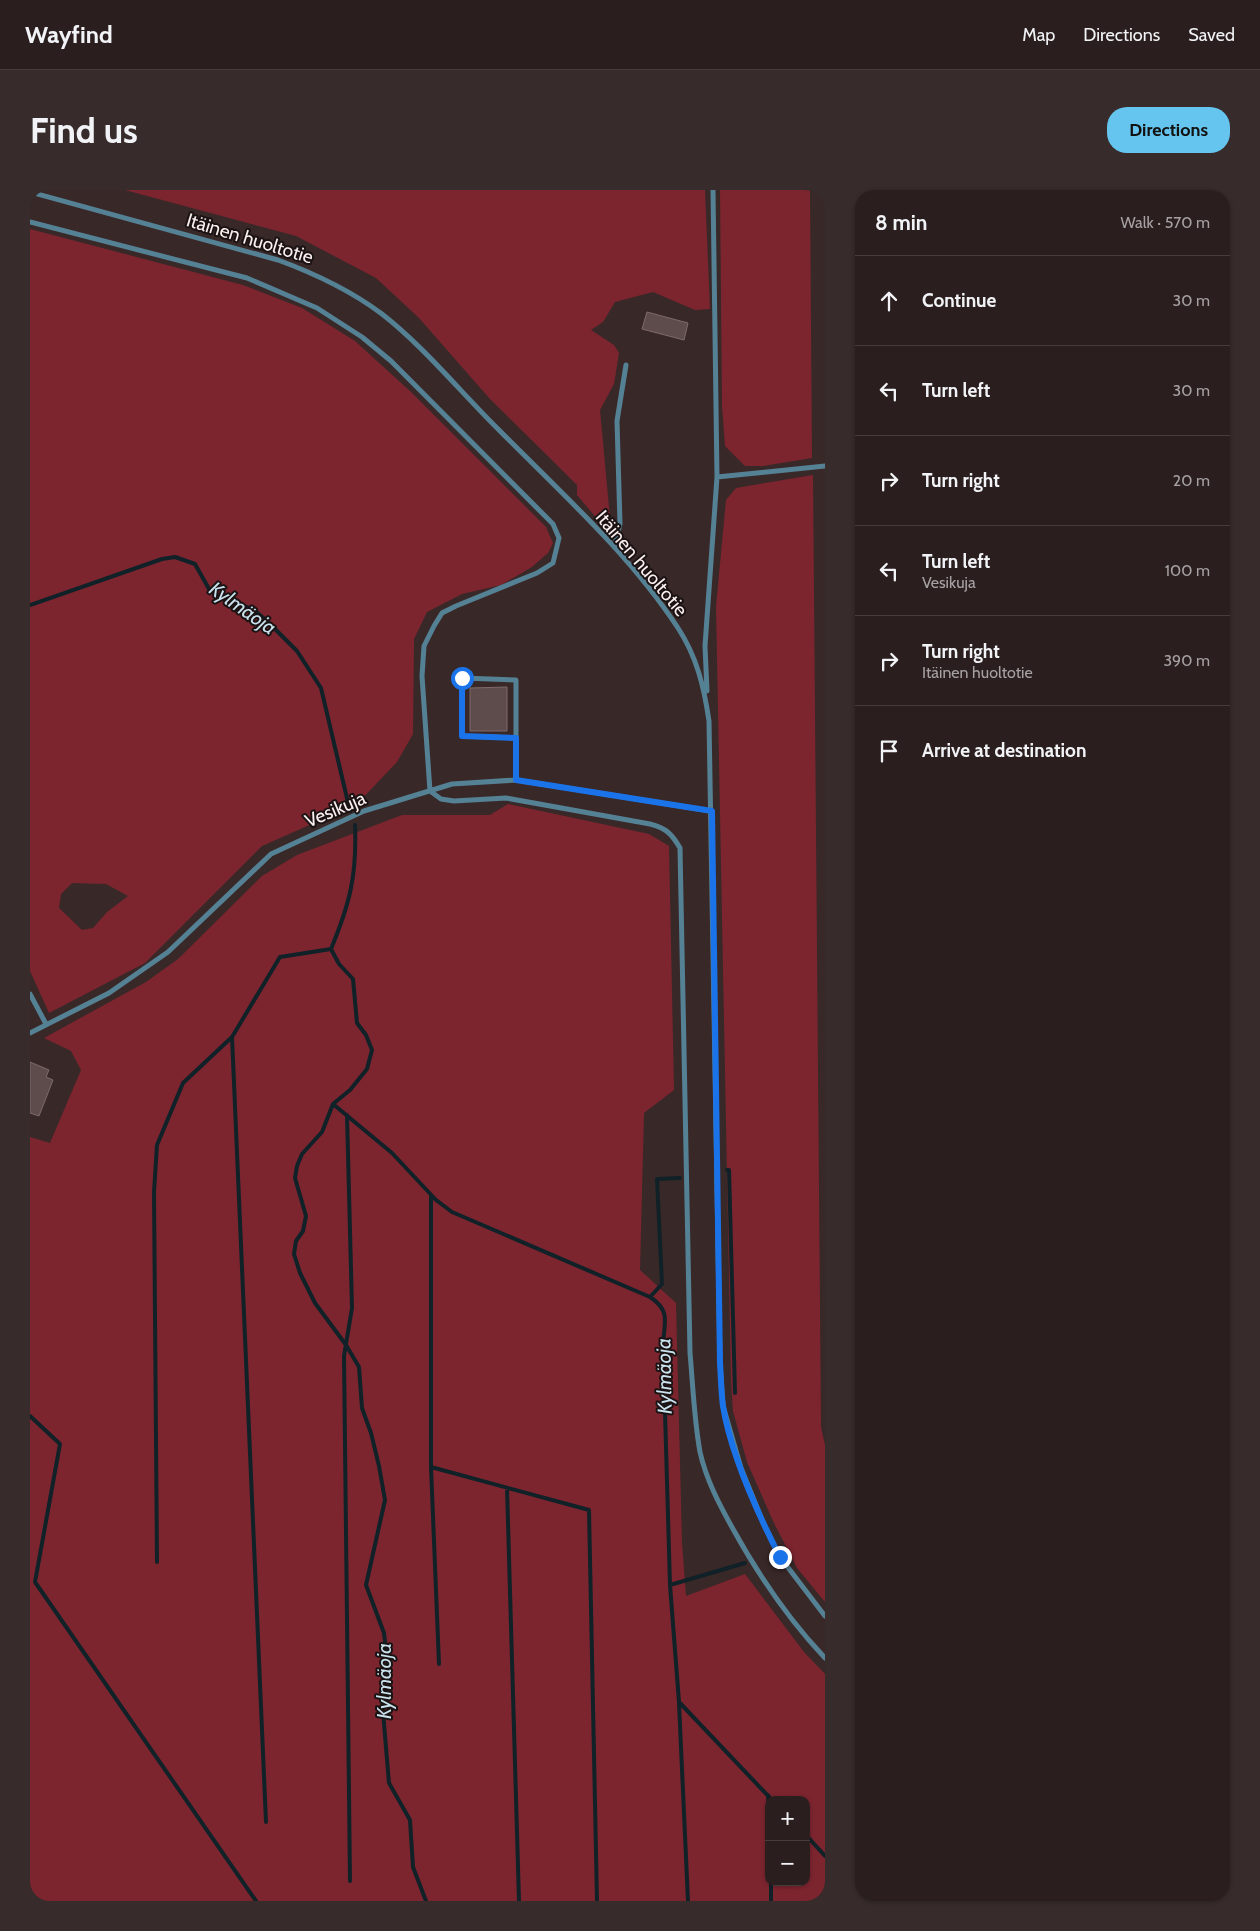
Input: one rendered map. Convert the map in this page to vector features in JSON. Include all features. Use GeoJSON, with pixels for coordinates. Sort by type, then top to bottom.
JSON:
{"type":"FeatureCollection","features":[{"type":"Feature","properties":{"kind":"lane"},"geometry":{"type":"LineString","coordinates":[[709,721],[705,646],[717,477],[713,190]]}},
{"type":"Feature","properties":{"kind":"lane","name":"Itäinen huoltotie"},"geometry":{"type":"LineString","coordinates":[[30,192],[278,260],[311,272],[345,289],[402,331],[614,547],[678,628],[703,682],[709,721],[720,1363],[723,1406],[740,1468],[765,1527],[780,1557],[825,1616]]}},
{"type":"Feature","properties":{"kind":"lane"},"geometry":{"type":"LineString","coordinates":[[30,222],[247,278],[317,308],[362,337],[392,361],[553,524],[559,538],[553,563],[537,573],[442,614],[424,646],[422,676],[430,791],[441,799],[454,801],[506,798],[650,824],[664,828],[673,835],[680,848],[690,1353],[696,1429],[701,1453],[715,1496],[755,1570],[782,1609],[825,1658]]}},
{"type":"Feature","properties":{"kind":"lane"},"geometry":{"type":"LineString","coordinates":[[614,547],[620,524],[617,421],[626,365]]}},
{"type":"Feature","properties":{"kind":"lane"},"geometry":{"type":"LineString","coordinates":[[717,477],[825,466]]}},
{"type":"Feature","properties":{"kind":"lane"},"geometry":{"type":"LineString","coordinates":[[516,738],[462,736],[462,678],[516,680],[516,738],[516,780]]}},
{"type":"Feature","properties":{"kind":"lane","name":"Vesikuja"},"geometry":{"type":"LineString","coordinates":[[30,1033],[109,992],[168,952],[271,854],[364,811],[452,784],[516,780],[712,811]]}},
{"type":"Feature","properties":{"kind":"lane"},"geometry":{"type":"LineString","coordinates":[[30,994],[46,1024]]}},
{"type":"Feature","properties":{"kind":"shaded area"},"geometry":{"type":"Polygon","coordinates":[[[125,190],[705,190],[710,309],[695,310],[653,292],[615,302],[603,322],[591,330],[614,345],[619,353],[614,384],[600,410],[610,518],[599,521],[577,495],[577,485],[490,399],[419,318],[376,278],[296,236],[125,190]]]}},
{"type":"Feature","properties":{"kind":"shaded area"},"geometry":{"type":"Polygon","coordinates":[[[720,190],[810,190],[812,458],[763,466],[745,466],[725,446],[722,405],[720,190]]]}},
{"type":"Feature","properties":{"kind":"shaded area"},"geometry":{"type":"Polygon","coordinates":[[[30,229],[243,285],[302,308],[355,341],[411,392],[546,527],[553,543],[548,553],[532,567],[501,585],[462,594],[427,612],[414,639],[413,734],[397,762],[357,804],[262,846],[145,963],[49,1013],[30,971],[30,229]],[[72,883],[61,894],[59,908],[82,930],[93,928],[107,912],[128,896],[106,884],[72,883]]]}},
{"type":"Feature","properties":{"kind":"shaded area"},"geometry":{"type":"Polygon","coordinates":[[[813,475],[821,1427],[825,1445],[825,1602],[797,1568],[773,1521],[747,1462],[733,1411],[716,606],[726,500],[736,488],[813,475]]]}},
{"type":"Feature","properties":{"kind":"shaded area"},"geometry":{"type":"Polygon","coordinates":[[[508,804],[649,834],[669,846],[674,1090],[644,1113],[640,1270],[676,1303],[682,1543],[686,1596],[745,1574],[804,1652],[825,1674],[825,1901],[30,1901],[30,1137],[50,1143],[81,1070],[71,1051],[44,1038],[146,982],[178,959],[262,876],[297,855],[402,815],[490,815],[508,804]]]}},
{"type":"Feature","properties":{"kind":"building"},"geometry":{"type":"Polygon","coordinates":[[[647,312],[688,323],[684,340],[642,329],[647,312]]]}},
{"type":"Feature","properties":{"kind":"building"},"geometry":{"type":"Polygon","coordinates":[[[507,687],[507,731],[470,731],[470,688],[507,687]]]}},
{"type":"Feature","properties":{"kind":"building"},"geometry":{"type":"Polygon","coordinates":[[[30,1062],[49,1070],[46,1077],[53,1080],[39,1116],[30,1113],[30,1062]]]}},
{"type":"Feature","properties":{"kind":"waterway","name":"Kylmäoja"},"geometry":{"type":"LineString","coordinates":[[30,605],[162,559],[175,557],[195,564],[209,589],[226,601],[253,609],[268,622],[297,651],[321,688],[350,811]]}},
{"type":"Feature","properties":{"kind":"waterway","name":"Kylmäoja"},"geometry":{"type":"LineString","coordinates":[[355,825],[355,859],[351,888],[331,949],[339,964],[353,979],[357,1023],[366,1035],[372,1050],[367,1069],[350,1090],[333,1104],[322,1132],[302,1154],[297,1166],[295,1178],[306,1216],[303,1231],[296,1241],[294,1254],[300,1273],[315,1303],[346,1345],[359,1367],[362,1408],[371,1433],[385,1500],[366,1585],[384,1633],[388,1669],[382,1700],[389,1783],[410,1820],[413,1867],[426,1901]]}},
{"type":"Feature","properties":{"kind":"waterway"},"geometry":{"type":"LineString","coordinates":[[266,1822],[232,1037],[280,957],[331,949]]}},
{"type":"Feature","properties":{"kind":"waterway"},"geometry":{"type":"LineString","coordinates":[[157,1562],[154,1192],[157,1145],[183,1083],[232,1037]]}},
{"type":"Feature","properties":{"kind":"waterway","name":"Kylmäoja"},"geometry":{"type":"LineString","coordinates":[[333,1104],[392,1153],[436,1200],[452,1212],[650,1297],[661,1307],[665,1317],[663,1343],[670,1585],[679,1702],[768,1796]]}},
{"type":"Feature","properties":{"kind":"waterway"},"geometry":{"type":"LineString","coordinates":[[347,1115],[352,1308],[344,1356],[350,1881]]}},
{"type":"Feature","properties":{"kind":"waterway"},"geometry":{"type":"LineString","coordinates":[[727,1170],[729,1170],[735,1393]]}},
{"type":"Feature","properties":{"kind":"waterway"},"geometry":{"type":"LineString","coordinates":[[650,1297],[662,1284],[657,1179],[680,1178]]}},
{"type":"Feature","properties":{"kind":"waterway"},"geometry":{"type":"LineString","coordinates":[[431,1195],[431,1467],[589,1510],[597,1901]]}},
{"type":"Feature","properties":{"kind":"waterway"},"geometry":{"type":"LineString","coordinates":[[30,1416],[60,1444],[35,1582],[256,1901]]}},
{"type":"Feature","properties":{"kind":"waterway"},"geometry":{"type":"LineString","coordinates":[[431,1467],[439,1664]]}},
{"type":"Feature","properties":{"kind":"waterway"},"geometry":{"type":"LineString","coordinates":[[507,1488],[519,1901]]}},
{"type":"Feature","properties":{"kind":"waterway"},"geometry":{"type":"LineString","coordinates":[[670,1585],[745,1563]]}},
{"type":"Feature","properties":{"kind":"waterway"},"geometry":{"type":"LineString","coordinates":[[679,1703],[688,1901]]}},
{"type":"Feature","properties":{"kind":"waterway","name":"Kylmäoja"},"geometry":{"type":"LineString","coordinates":[[810,1839],[825,1856]]}},
{"type":"Feature","properties":{"kind":"waterway"},"geometry":{"type":"LineString","coordinates":[[771,1886],[771,1901]]}},
{"type":"Feature","properties":{"kind":"route"},"geometry":{"type":"LineString","coordinates":[[462,678],[462,736],[516,738],[516,780],[712,811],[720,1363],[723,1406],[740,1468],[780,1557]]}}]}
